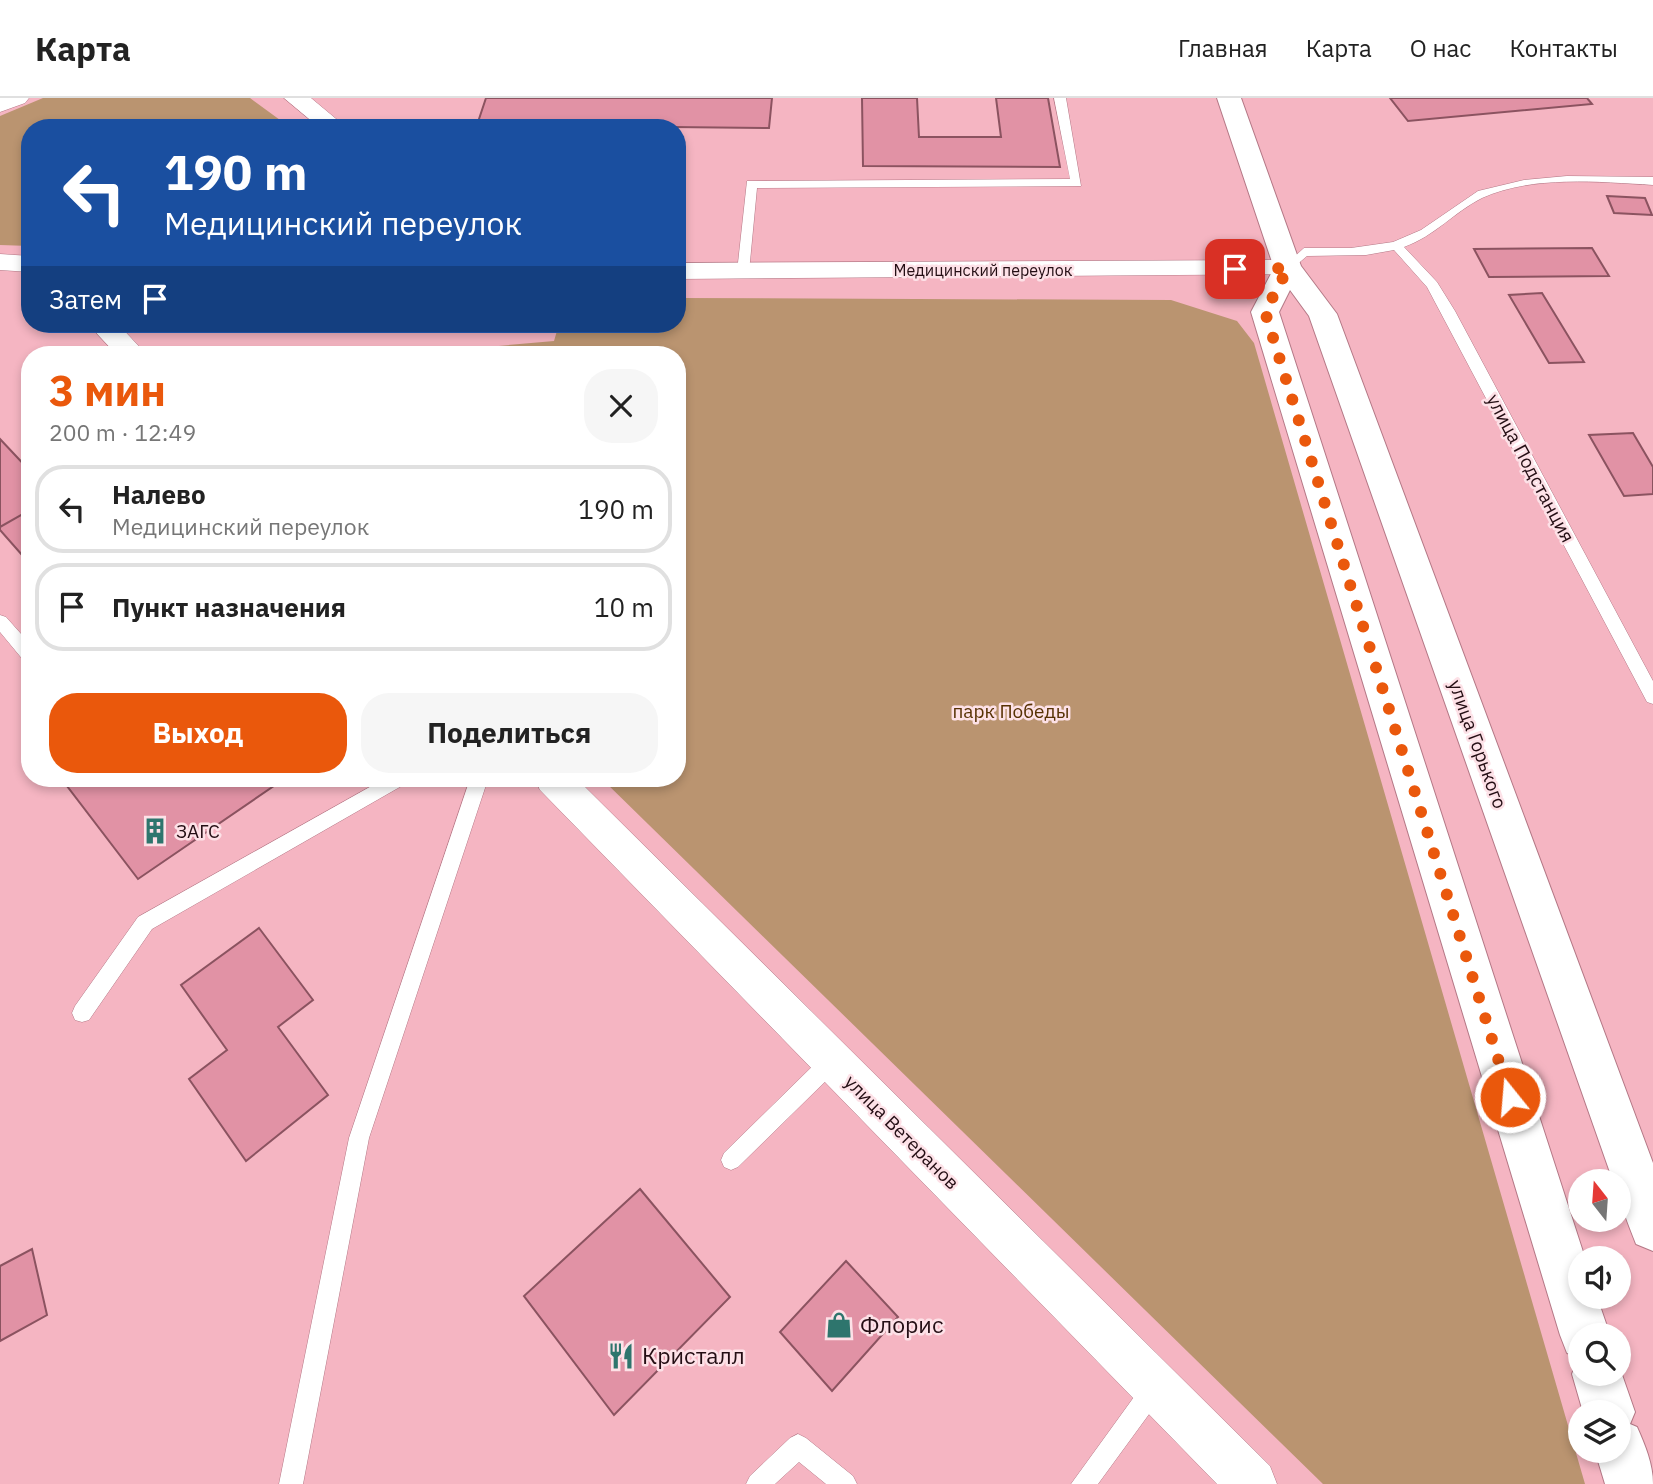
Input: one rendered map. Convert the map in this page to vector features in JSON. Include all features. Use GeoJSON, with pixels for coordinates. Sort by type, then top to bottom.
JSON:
{"type":"FeatureCollection","features":[{"type":"Feature","properties":{"kind":"main road","name":"улица Горького"},"geometry":{"type":"LineString","coordinates":[[1229,98],[1288,268],[1323,314],[1653,1227]]}},
{"type":"Feature","properties":{"kind":"main road"},"geometry":{"type":"LineString","coordinates":[[1288,268],[1265,312],[1580,1323]]}},
{"type":"Feature","properties":{"kind":"main road"},"geometry":{"type":"LineString","coordinates":[[1625,1463],[1631,1484]]}},
{"type":"Feature","properties":{"kind":"street"},"geometry":{"type":"LineString","coordinates":[[0,104],[17,98]]}},
{"type":"Feature","properties":{"kind":"street"},"geometry":{"type":"LineString","coordinates":[[296,98],[323,119]]}},
{"type":"Feature","properties":{"kind":"street"},"geometry":{"type":"LineString","coordinates":[[0,262],[21,263]]}},
{"type":"Feature","properties":{"kind":"street","name":"Медицинский переулок"},"geometry":{"type":"LineString","coordinates":[[686,271],[1288,268]]}},
{"type":"Feature","properties":{"kind":"street"},"geometry":{"type":"LineString","coordinates":[[111,333],[124,346]]}},
{"type":"Feature","properties":{"kind":"street","name":"улица Ветеранов"},"geometry":{"type":"LineString","coordinates":[[561,787],[1252,1484]]}},
{"type":"Feature","properties":{"kind":"lane"},"geometry":{"type":"LineString","coordinates":[[743,272],[751,184],[1077,183],[1060,98]]}},
{"type":"Feature","properties":{"kind":"lane"},"geometry":{"type":"LineString","coordinates":[[1288,268],[1304,252],[1362,252],[1398,247],[1426,233],[1479,195],[1522,183],[1607,179],[1653,181]]}},
{"type":"Feature","properties":{"kind":"lane","name":"улица Подстанция"},"geometry":{"type":"LineString","coordinates":[[1398,247],[1432,285],[1448,311],[1653,697]]}},
{"type":"Feature","properties":{"kind":"lane"},"geometry":{"type":"LineString","coordinates":[[0,621],[21,646]]}},
{"type":"Feature","properties":{"kind":"lane"},"geometry":{"type":"LineString","coordinates":[[82,1013],[145,923],[385,787]]}},
{"type":"Feature","properties":{"kind":"lane"},"geometry":{"type":"LineString","coordinates":[[291,1484],[359,1138],[476,787]]}},
{"type":"Feature","properties":{"kind":"lane"},"geometry":{"type":"LineString","coordinates":[[731,1160],[832,1061]]}},
{"type":"Feature","properties":{"kind":"lane"},"geometry":{"type":"LineString","coordinates":[[1083,1484],[1155,1387]]}},
{"type":"Feature","properties":{"kind":"lane"},"geometry":{"type":"LineString","coordinates":[[758,1484],[798,1446],[845,1484]]}},
{"type":"Feature","properties":{"kind":"green space"},"geometry":{"type":"Polygon","coordinates":[[[43,98],[250,98],[279,119],[21,119],[21,246],[0,245],[0,116],[43,98]]]}},
{"type":"Feature","properties":{"kind":"green space","name":"парк Победы"},"geometry":{"type":"Polygon","coordinates":[[[686,298],[1171,300],[1237,321],[1254,343],[1568,1425],[1568,1463],[1579,1463],[1585,1484],[1323,1484],[610,787],[686,787],[686,346],[498,346],[554,341],[556,333],[686,333],[686,298]]]}},
{"type":"Feature","properties":{"kind":"building"},"geometry":{"type":"Polygon","coordinates":[[[486,98],[772,98],[769,128],[686,127],[686,119],[479,119],[486,98]]]}},
{"type":"Feature","properties":{"kind":"building"},"geometry":{"type":"Polygon","coordinates":[[[862,98],[917,98],[919,137],[1001,137],[996,98],[1048,98],[1060,167],[863,166],[862,98]]]}},
{"type":"Feature","properties":{"kind":"building"},"geometry":{"type":"Polygon","coordinates":[[[1390,98],[1587,98],[1592,104],[1408,121],[1390,98]]]}},
{"type":"Feature","properties":{"kind":"building"},"geometry":{"type":"Polygon","coordinates":[[[1607,196],[1645,198],[1652,215],[1614,213],[1607,196]]]}},
{"type":"Feature","properties":{"kind":"building"},"geometry":{"type":"Polygon","coordinates":[[[1592,248],[1609,276],[1489,277],[1474,249],[1592,248]]]}},
{"type":"Feature","properties":{"kind":"building"},"geometry":{"type":"Polygon","coordinates":[[[1542,293],[1584,362],[1549,363],[1509,295],[1542,293]]]}},
{"type":"Feature","properties":{"kind":"building"},"geometry":{"type":"Polygon","coordinates":[[[1633,433],[1653,467],[1653,494],[1624,496],[1589,435],[1633,433]]]}},
{"type":"Feature","properties":{"kind":"building"},"geometry":{"type":"Polygon","coordinates":[[[0,439],[21,461],[21,515],[0,527],[0,439]]]}},
{"type":"Feature","properties":{"kind":"building"},"geometry":{"type":"Polygon","coordinates":[[[21,515],[21,554],[0,530],[0,527],[21,515]]]}},
{"type":"Feature","properties":{"kind":"building","name":"ЗАГС"},"geometry":{"type":"Polygon","coordinates":[[[68,787],[272,787],[138,879],[68,787]]]}},
{"type":"Feature","properties":{"kind":"building"},"geometry":{"type":"Polygon","coordinates":[[[259,928],[313,1000],[278,1027],[328,1095],[246,1161],[189,1079],[227,1050],[181,985],[259,928]]]}},
{"type":"Feature","properties":{"kind":"building","name":"Кристалл"},"geometry":{"type":"Polygon","coordinates":[[[640,1189],[730,1297],[614,1415],[524,1296],[640,1189]]]}},
{"type":"Feature","properties":{"kind":"building"},"geometry":{"type":"Polygon","coordinates":[[[32,1249],[47,1315],[0,1341],[0,1266],[32,1249]]]}},
{"type":"Feature","properties":{"kind":"building","name":"Флорис"},"geometry":{"type":"Polygon","coordinates":[[[846,1261],[898,1317],[832,1391],[780,1332],[846,1261]]]}},
{"type":"Feature","properties":{"kind":"place","name":"ЗАГС"},"geometry":{"type":"Point","coordinates":[155,831]}},
{"type":"Feature","properties":{"kind":"place","name":"Флорис"},"geometry":{"type":"Point","coordinates":[839,1325]}},
{"type":"Feature","properties":{"kind":"place","name":"Кристалл"},"geometry":{"type":"Point","coordinates":[621,1356]}},
{"type":"Feature","properties":{"kind":"route"},"geometry":{"type":"LineString","coordinates":[[1235,269],[1288,268],[1265,312],[1510,1097]]}}]}
